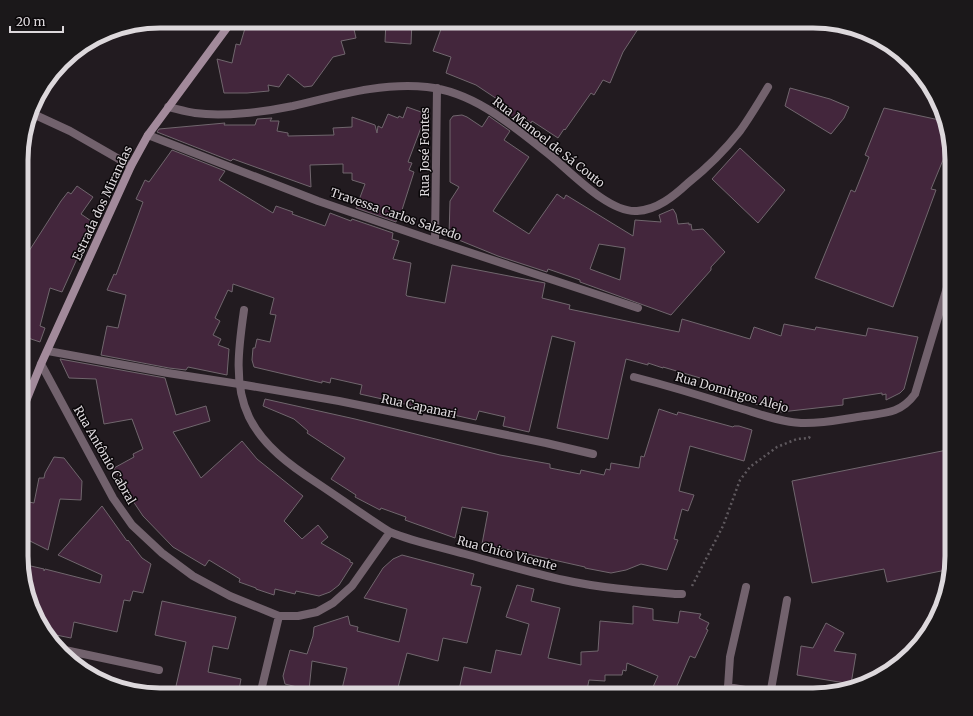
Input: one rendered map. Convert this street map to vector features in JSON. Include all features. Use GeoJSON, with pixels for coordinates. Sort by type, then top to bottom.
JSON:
{"type":"FeatureCollection","features":[{"type":"Feature","properties":{"kind":"street","name":"Estrada dos Mirandas"},"geometry":{"type":"LineString","coordinates":[[28,396],[41,364],[131,166],[148,136],[168,107],[227,28]]}},
{"type":"Feature","properties":{"kind":"street","name":"Rua Manoel de Sá Couto"},"geometry":{"type":"LineString","coordinates":[[168,107],[196,113],[222,114],[290,106],[387,87],[418,86],[436,88],[469,99],[484,107],[551,156],[604,200],[619,208],[635,212],[647,210],[661,204],[699,174],[739,132],[768,87]]}},
{"type":"Feature","properties":{"kind":"street","name":"Rua José Fontes"},"geometry":{"type":"LineString","coordinates":[[435,241],[436,88]]}},
{"type":"Feature","properties":{"kind":"street"},"geometry":{"type":"LineString","coordinates":[[36,115],[70,131],[131,166]]}},
{"type":"Feature","properties":{"kind":"street","name":"Travessa Carlos Salzedo"},"geometry":{"type":"LineString","coordinates":[[148,136],[318,201],[638,308]]}},
{"type":"Feature","properties":{"kind":"street","name":"Rua Domingos Alejo"},"geometry":{"type":"LineString","coordinates":[[634,377],[673,387],[788,422],[816,423],[885,413],[902,408],[915,394],[945,294]]}},
{"type":"Feature","properties":{"kind":"street","name":"Rua Chico Vicente"},"geometry":{"type":"LineString","coordinates":[[244,310],[241,336],[239,384],[249,417],[276,453],[307,476],[390,532],[428,544],[566,581],[669,594],[682,594]]}},
{"type":"Feature","properties":{"kind":"street","name":"Rua Capanari"},"geometry":{"type":"LineString","coordinates":[[48,351],[160,372],[339,401],[593,454]]}},
{"type":"Feature","properties":{"kind":"street","name":"Rua Antônio Cabral"},"geometry":{"type":"LineString","coordinates":[[41,364],[113,498],[132,525],[162,553],[193,576],[230,596],[279,616],[298,616],[317,612],[333,603],[352,586],[390,532]]}},
{"type":"Feature","properties":{"kind":"street"},"geometry":{"type":"LineString","coordinates":[[727,688],[730,657],[746,587]]}},
{"type":"Feature","properties":{"kind":"street"},"geometry":{"type":"LineString","coordinates":[[771,688],[787,600]]}},
{"type":"Feature","properties":{"kind":"street"},"geometry":{"type":"LineString","coordinates":[[263,688],[279,616]]}},
{"type":"Feature","properties":{"kind":"street"},"geometry":{"type":"LineString","coordinates":[[69,651],[159,670]]}},
{"type":"Feature","properties":{"kind":"path"},"geometry":{"type":"LineString","coordinates":[[682,594],[692,585],[723,526],[740,480],[750,467],[777,446],[797,438],[809,438],[816,423]]}},
{"type":"Feature","properties":{"kind":"building"},"geometry":{"type":"Polygon","coordinates":[[[245,28],[354,28],[356,38],[341,41],[345,54],[333,57],[312,86],[304,87],[288,74],[279,87],[268,85],[269,91],[224,93],[217,59],[232,63],[236,44],[240,45],[245,28]]]}},
{"type":"Feature","properties":{"kind":"building"},"geometry":{"type":"Polygon","coordinates":[[[386,28],[412,28],[411,44],[385,42],[386,28]]]}},
{"type":"Feature","properties":{"kind":"building"},"geometry":{"type":"Polygon","coordinates":[[[441,28],[639,28],[623,52],[610,83],[603,80],[594,95],[591,93],[558,138],[532,121],[531,123],[521,116],[517,122],[495,107],[500,101],[476,85],[446,73],[451,57],[433,51],[441,28]]]}},
{"type":"Feature","properties":{"kind":"building"},"geometry":{"type":"Polygon","coordinates":[[[790,88],[830,99],[849,107],[844,118],[831,134],[785,106],[790,88]]]}},
{"type":"Feature","properties":{"kind":"building"},"geometry":{"type":"Polygon","coordinates":[[[407,107],[424,113],[422,125],[408,162],[412,163],[409,170],[414,172],[401,213],[399,212],[396,222],[356,208],[365,184],[352,180],[352,173],[343,173],[343,164],[310,165],[311,187],[233,159],[231,161],[157,132],[159,129],[225,123],[224,125],[255,125],[257,119],[272,118],[270,121],[279,121],[277,131],[288,133],[288,136],[334,135],[333,128],[352,127],[352,117],[375,125],[377,133],[378,126],[382,128],[388,114],[398,118],[399,116],[403,118],[407,107]]]}},
{"type":"Feature","properties":{"kind":"building"},"geometry":{"type":"Polygon","coordinates":[[[884,108],[939,120],[945,155],[931,189],[936,190],[893,307],[815,278],[851,190],[855,192],[869,157],[865,155],[884,108]]]}},
{"type":"Feature","properties":{"kind":"building"},"geometry":{"type":"Polygon","coordinates":[[[462,115],[482,127],[489,116],[510,131],[504,140],[529,157],[493,211],[529,234],[557,194],[564,199],[566,195],[633,236],[635,220],[661,222],[659,215],[673,209],[676,214],[678,224],[689,223],[689,225],[691,224],[692,230],[703,229],[725,252],[671,315],[580,282],[580,280],[548,269],[547,272],[498,256],[449,236],[450,201],[459,187],[450,182],[450,120],[453,116],[462,115]],[[599,244],[590,269],[620,280],[625,248],[599,244]]]}},
{"type":"Feature","properties":{"kind":"building"},"geometry":{"type":"Polygon","coordinates":[[[740,148],[785,190],[758,223],[712,179],[740,148]]]}},
{"type":"Feature","properties":{"kind":"building"},"geometry":{"type":"Polygon","coordinates":[[[172,150],[225,171],[219,180],[273,213],[276,206],[293,212],[292,214],[325,226],[330,213],[351,221],[352,219],[393,233],[392,239],[399,241],[393,259],[411,263],[407,296],[445,303],[452,265],[545,283],[542,298],[570,305],[569,309],[679,332],[682,319],[750,339],[754,327],[781,336],[784,324],[815,330],[816,327],[866,336],[868,328],[918,337],[904,389],[900,393],[886,400],[886,394],[882,395],[882,393],[843,399],[843,405],[781,412],[753,403],[755,397],[723,388],[721,394],[705,389],[707,380],[648,363],[648,365],[626,359],[608,439],[557,428],[575,342],[552,336],[529,432],[503,426],[505,417],[479,411],[476,420],[360,394],[362,385],[331,378],[330,383],[322,381],[322,383],[254,367],[252,360],[253,348],[255,348],[257,339],[270,342],[276,315],[270,314],[274,298],[233,284],[232,292],[228,290],[215,318],[220,321],[213,335],[221,339],[218,345],[229,349],[227,375],[188,367],[186,370],[169,368],[101,355],[107,326],[118,328],[126,295],[107,290],[114,274],[116,275],[143,202],[136,199],[145,180],[149,182],[172,150]]]}},
{"type":"Feature","properties":{"kind":"building"},"geometry":{"type":"Polygon","coordinates":[[[77,186],[93,197],[81,214],[94,223],[80,247],[76,261],[62,292],[50,288],[40,326],[45,328],[40,342],[28,338],[28,253],[61,201],[68,192],[71,194],[77,186]]]}},
{"type":"Feature","properties":{"kind":"building"},"geometry":{"type":"Polygon","coordinates":[[[60,359],[165,378],[176,415],[206,406],[210,421],[173,432],[201,478],[242,441],[257,459],[303,496],[284,521],[302,539],[318,525],[328,537],[321,543],[353,563],[339,585],[330,592],[319,596],[296,591],[295,594],[275,589],[274,595],[239,582],[240,579],[209,560],[205,566],[173,547],[143,516],[127,492],[114,468],[134,457],[133,454],[143,449],[132,419],[104,424],[96,379],[69,378],[60,359]]]}},
{"type":"Feature","properties":{"kind":"building"},"geometry":{"type":"Polygon","coordinates":[[[265,399],[355,419],[500,455],[550,464],[550,468],[580,474],[581,470],[604,475],[606,469],[610,470],[611,463],[639,468],[641,456],[644,457],[659,409],[677,415],[678,412],[733,427],[739,426],[752,430],[744,461],[690,446],[679,491],[694,495],[688,511],[682,509],[674,539],[678,540],[667,570],[641,564],[626,570],[611,573],[482,544],[488,512],[462,507],[455,538],[405,520],[406,517],[381,508],[380,510],[355,497],[356,495],[331,479],[345,458],[307,433],[308,431],[294,419],[263,406],[265,399]]]}},
{"type":"Feature","properties":{"kind":"building"},"geometry":{"type":"Polygon","coordinates":[[[945,450],[944,570],[887,582],[884,569],[812,583],[792,481],[945,450]]]}},
{"type":"Feature","properties":{"kind":"building"},"geometry":{"type":"Polygon","coordinates":[[[54,457],[64,458],[82,481],[81,500],[60,499],[48,550],[28,540],[29,502],[34,503],[39,478],[44,478],[45,473],[54,457]]]}},
{"type":"Feature","properties":{"kind":"building"},"geometry":{"type":"Polygon","coordinates":[[[102,506],[127,541],[128,540],[142,558],[151,564],[143,593],[133,591],[130,601],[124,600],[117,632],[74,622],[71,638],[54,635],[50,629],[38,607],[32,590],[28,565],[44,569],[44,571],[45,569],[100,583],[102,575],[58,555],[102,506]]]}},
{"type":"Feature","properties":{"kind":"building"},"geometry":{"type":"Polygon","coordinates":[[[402,555],[474,574],[471,585],[481,587],[467,643],[443,638],[438,661],[407,653],[398,688],[342,688],[347,668],[312,661],[309,688],[301,688],[285,684],[283,676],[290,650],[307,654],[313,636],[314,627],[348,616],[350,625],[358,627],[357,631],[399,642],[407,609],[364,598],[383,568],[393,559],[402,555]]]}},
{"type":"Feature","properties":{"kind":"building"},"geometry":{"type":"Polygon","coordinates":[[[517,585],[534,589],[531,601],[560,608],[548,658],[581,665],[581,652],[598,651],[600,621],[633,624],[633,606],[653,609],[653,620],[678,623],[680,611],[701,614],[699,618],[709,623],[706,629],[708,630],[695,658],[690,656],[676,688],[653,687],[658,676],[627,663],[626,671],[623,670],[622,675],[605,675],[605,681],[589,680],[587,688],[459,688],[464,667],[491,673],[496,650],[521,655],[529,624],[506,617],[517,585]]]}},
{"type":"Feature","properties":{"kind":"building"},"geometry":{"type":"Polygon","coordinates":[[[162,601],[236,617],[228,649],[213,646],[208,672],[241,679],[239,688],[176,688],[186,642],[155,635],[162,601]]]}},
{"type":"Feature","properties":{"kind":"building"},"geometry":{"type":"Polygon","coordinates":[[[826,623],[844,633],[834,651],[856,654],[851,682],[846,683],[797,675],[801,646],[813,648],[826,623]]]}}]}
